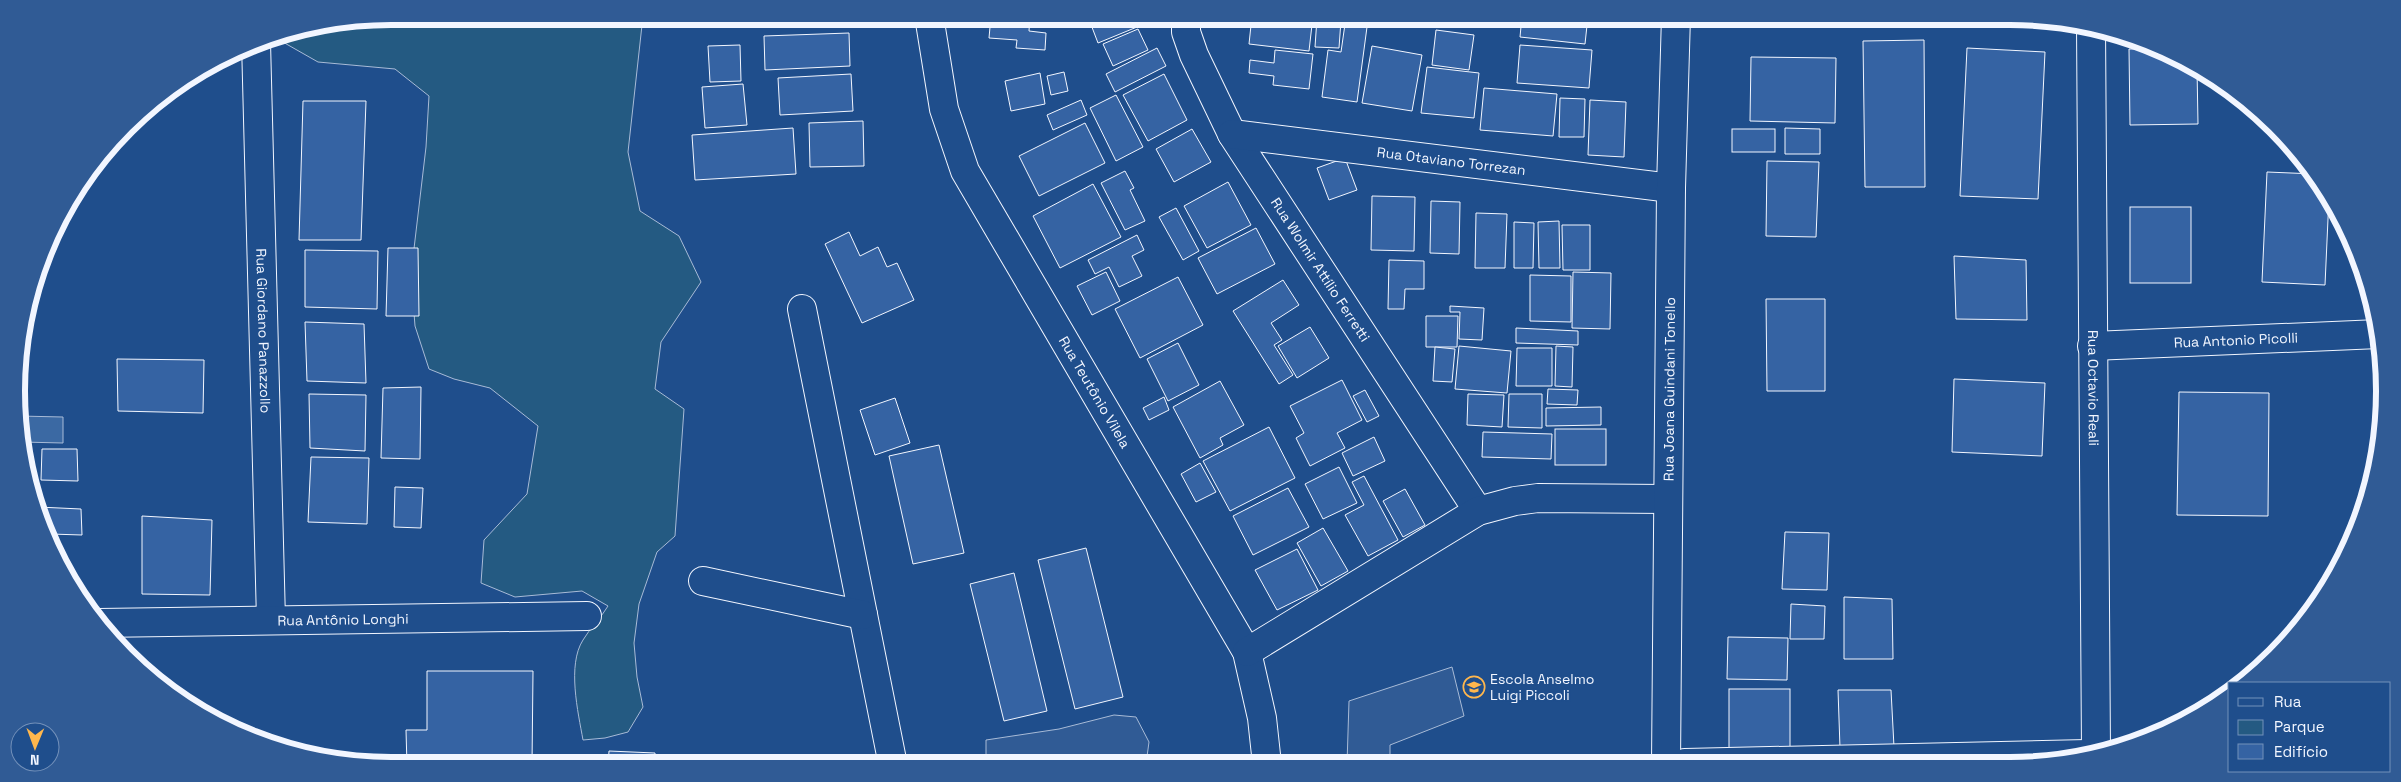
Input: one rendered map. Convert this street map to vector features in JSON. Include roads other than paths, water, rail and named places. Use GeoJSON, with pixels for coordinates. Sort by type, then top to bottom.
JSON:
{"type":"FeatureCollection","features":[{"type":"Feature","properties":{"kind":"street","name":"Rua Teutônio Vilela"},"geometry":{"type":"LineString","coordinates":[[930,25],[944,109],[965,171],[1247,652],[1262,718],[1266,757]]}},
{"type":"Feature","properties":{"kind":"street","name":"Rua Wolmir Attílio Ferretti"},"geometry":{"type":"LineString","coordinates":[[1186,25],[1186,32],[1194,55],[1232,134],[1478,511]]}},
{"type":"Feature","properties":{"kind":"street","name":"Rua Joana Guindani Tonello"},"geometry":{"type":"LineString","coordinates":[[1666,757],[1666,499],[1670,188],[1676,25]]}},
{"type":"Feature","properties":{"kind":"street","name":"Rua Octavio Reali"},"geometry":{"type":"LineString","coordinates":[[2091,34],[2096,747]]}},
{"type":"Feature","properties":{"kind":"street","name":"Rua Giordano Panazzollo"},"geometry":{"type":"LineString","coordinates":[[256,51],[271,620]]}},
{"type":"Feature","properties":{"kind":"street","name":"Rua Otaviano Torrezan"},"geometry":{"type":"LineString","coordinates":[[1232,134],[1670,188]]}},
{"type":"Feature","properties":{"kind":"street"},"geometry":{"type":"LineString","coordinates":[[802,309],[891,757]]}},
{"type":"Feature","properties":{"kind":"street","name":"Rua Antonio Picolli"},"geometry":{"type":"LineString","coordinates":[[2092,346],[2371,334]]}},
{"type":"Feature","properties":{"kind":"street"},"geometry":{"type":"LineString","coordinates":[[1247,652],[1478,511],[1515,501],[1538,498],[1666,499]]}},
{"type":"Feature","properties":{"kind":"street"},"geometry":{"type":"LineString","coordinates":[[703,581],[863,615]]}},
{"type":"Feature","properties":{"kind":"street","name":"Rua Antônio Longhi"},"geometry":{"type":"LineString","coordinates":[[108,623],[587,616]]}},
{"type":"Feature","properties":{"kind":"street"},"geometry":{"type":"LineString","coordinates":[[1953,757],[2047,755]]}},
{"type":"Feature","properties":{"kind":"place","name":"Escola Anselmo Luigi Piccoli"},"geometry":{"type":"Point","coordinates":[1474,687]}}]}
